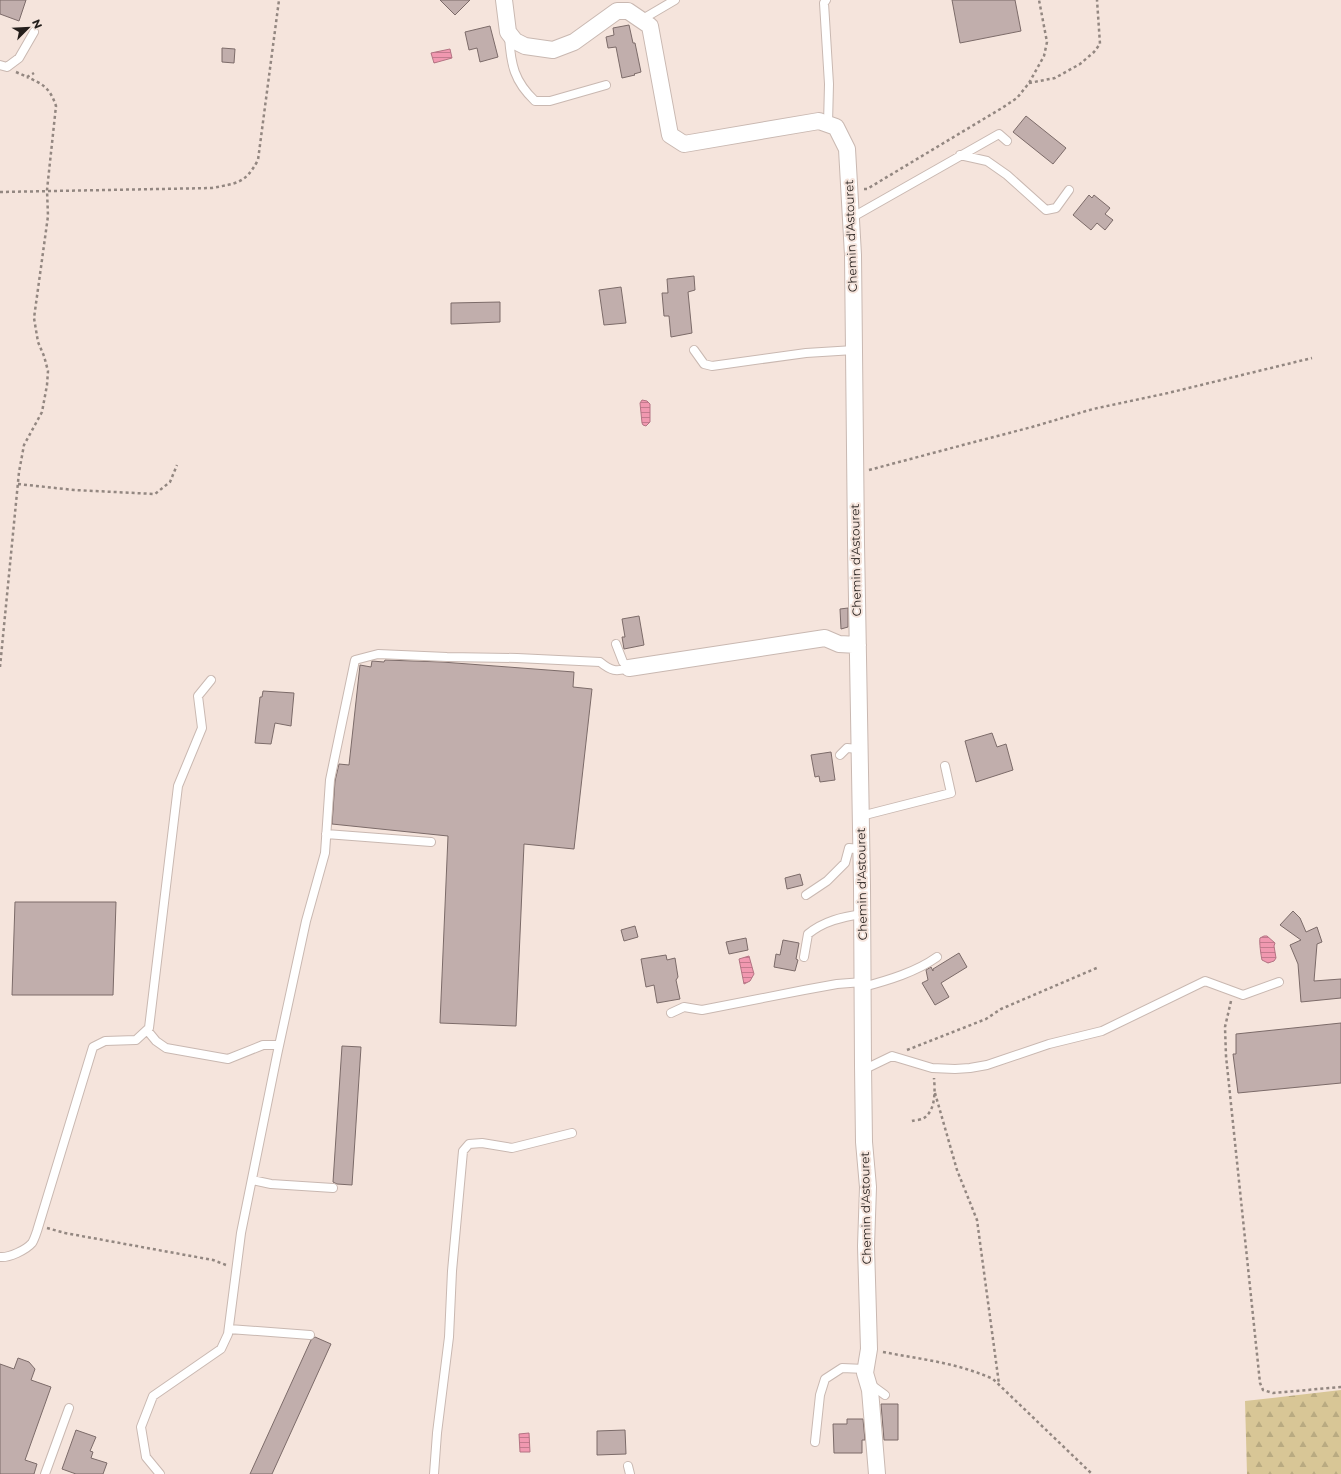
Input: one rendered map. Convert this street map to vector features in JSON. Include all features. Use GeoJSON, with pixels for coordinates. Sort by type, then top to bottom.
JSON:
{"type":"FeatureCollection","features":[{"type":"Feature","properties":{"kind":"street"},"geometry":{"type":"LineString","coordinates":[[504,0],[508,32],[515,41],[525,46],[553,50],[574,42],[617,11],[628,11],[650,26],[670,135],[684,144],[819,121],[828,124]]}},
{"type":"Feature","properties":{"kind":"street","name":"Chemin d'Astouret"},"geometry":{"type":"LineString","coordinates":[[828,124],[836,127],[847,149],[853,255],[864,1142],[868,1187],[866,1246],[869,1349],[866,1375],[870,1390],[878,1474]]}},
{"type":"Feature","properties":{"kind":"street"},"geometry":{"type":"LineString","coordinates":[[629,668],[825,638],[839,644],[858,645]]}},
{"type":"Feature","properties":{"kind":"lane"},"geometry":{"type":"LineString","coordinates":[[641,20],[675,0]]}},
{"type":"Feature","properties":{"kind":"lane"},"geometry":{"type":"LineString","coordinates":[[826,0],[824,3],[829,84],[828,124]]}},
{"type":"Feature","properties":{"kind":"lane"},"geometry":{"type":"LineString","coordinates":[[3,66],[19,58],[34,32]]}},
{"type":"Feature","properties":{"kind":"lane"},"geometry":{"type":"LineString","coordinates":[[508,32],[510,54],[516,76],[524,91],[535,101],[550,101],[606,85]]}},
{"type":"Feature","properties":{"kind":"lane"},"geometry":{"type":"LineString","coordinates":[[851,218],[999,134],[1007,141]]}},
{"type":"Feature","properties":{"kind":"lane"},"geometry":{"type":"LineString","coordinates":[[960,155],[987,161],[1007,175],[1046,210],[1056,208],[1069,190]]}},
{"type":"Feature","properties":{"kind":"lane"},"geometry":{"type":"LineString","coordinates":[[694,350],[704,364],[712,366],[806,353],[854,350]]}},
{"type":"Feature","properties":{"kind":"lane"},"geometry":{"type":"LineString","coordinates":[[160,1474],[146,1457],[141,1426],[153,1396],[221,1349],[228,1334],[241,1234],[279,1045],[306,921],[325,853],[330,780],[355,660],[378,654],[517,658],[600,662],[608,669],[621,671],[629,668],[623,662],[616,644]]}},
{"type":"Feature","properties":{"kind":"lane"},"geometry":{"type":"LineString","coordinates":[[0,1257],[18,1253],[32,1243],[39,1225],[93,1047],[105,1041],[136,1040],[149,1028],[178,786],[202,728],[198,696],[211,680]]}},
{"type":"Feature","properties":{"kind":"lane"},"geometry":{"type":"LineString","coordinates":[[840,755],[846,748],[859,748]]}},
{"type":"Feature","properties":{"kind":"lane"},"geometry":{"type":"LineString","coordinates":[[861,816],[951,793],[945,766]]}},
{"type":"Feature","properties":{"kind":"lane"},"geometry":{"type":"LineString","coordinates":[[326,834],[432,842]]}},
{"type":"Feature","properties":{"kind":"lane"},"geometry":{"type":"LineString","coordinates":[[806,895],[827,881],[844,863],[849,848],[861,849]]}},
{"type":"Feature","properties":{"kind":"lane"},"geometry":{"type":"LineString","coordinates":[[804,957],[808,934],[818,926],[845,916],[862,914]]}},
{"type":"Feature","properties":{"kind":"lane"},"geometry":{"type":"LineString","coordinates":[[671,1013],[684,1008],[702,1010],[817,988],[881,982],[924,966],[938,956]]}},
{"type":"Feature","properties":{"kind":"lane"},"geometry":{"type":"LineString","coordinates":[[863,1070],[892,1056],[932,1068],[970,1068],[1000,1061],[1049,1044],[1102,1031],[1205,981],[1243,995],[1279,982]]}},
{"type":"Feature","properties":{"kind":"lane"},"geometry":{"type":"LineString","coordinates":[[147,1030],[156,1041],[166,1048],[228,1059],[263,1045],[279,1045]]}},
{"type":"Feature","properties":{"kind":"lane"},"geometry":{"type":"LineString","coordinates":[[434,1474],[437,1433],[449,1337],[453,1264],[463,1151],[469,1144],[482,1144],[512,1148],[572,1133]]}},
{"type":"Feature","properties":{"kind":"lane"},"geometry":{"type":"LineString","coordinates":[[252,1180],[271,1184],[333,1188]]}},
{"type":"Feature","properties":{"kind":"lane"},"geometry":{"type":"LineString","coordinates":[[229,1329],[310,1335]]}},
{"type":"Feature","properties":{"kind":"lane"},"geometry":{"type":"LineString","coordinates":[[815,1442],[820,1395],[825,1379],[842,1368],[866,1375],[885,1395]]}},
{"type":"Feature","properties":{"kind":"lane"},"geometry":{"type":"LineString","coordinates":[[45,1474],[69,1408]]}},
{"type":"Feature","properties":{"kind":"path"},"geometry":{"type":"LineString","coordinates":[[0,192],[212,188],[232,184],[246,178],[258,160],[279,0]]}},
{"type":"Feature","properties":{"kind":"path"},"geometry":{"type":"LineString","coordinates":[[849,187],[867,189],[1017,98],[1029,83],[1044,56],[1047,42],[1039,0]]}},
{"type":"Feature","properties":{"kind":"path"},"geometry":{"type":"LineString","coordinates":[[1029,83],[1055,78],[1080,64],[1094,52],[1100,44],[1097,0]]}},
{"type":"Feature","properties":{"kind":"path"},"geometry":{"type":"LineString","coordinates":[[0,668],[18,484],[24,445],[42,412],[48,385],[48,371],[38,342],[34,318],[48,216],[46,190],[56,106],[52,95],[46,87],[3,66]]}},
{"type":"Feature","properties":{"kind":"path"},"geometry":{"type":"LineString","coordinates":[[27,77],[34,73]]}},
{"type":"Feature","properties":{"kind":"path"},"geometry":{"type":"LineString","coordinates":[[855,474],[1093,410],[1312,358]]}},
{"type":"Feature","properties":{"kind":"path"},"geometry":{"type":"LineString","coordinates":[[18,484],[74,490],[155,494],[170,482],[177,465]]}},
{"type":"Feature","properties":{"kind":"path"},"geometry":{"type":"LineString","coordinates":[[892,1056],[986,1018],[1001,1009],[1098,967]]}},
{"type":"Feature","properties":{"kind":"path"},"geometry":{"type":"LineString","coordinates":[[1234,991],[1228,1008],[1225,1027],[1226,1049],[1260,1383],[1263,1390],[1272,1393],[1341,1387]]}},
{"type":"Feature","properties":{"kind":"path"},"geometry":{"type":"LineString","coordinates":[[932,1068],[935,1093],[957,1170],[977,1220],[999,1384]]}},
{"type":"Feature","properties":{"kind":"path"},"geometry":{"type":"LineString","coordinates":[[912,1121],[924,1117],[930,1111],[935,1093]]}},
{"type":"Feature","properties":{"kind":"path"},"geometry":{"type":"LineString","coordinates":[[39,1225],[65,1234],[213,1260],[224,1264],[237,1266]]}},
{"type":"Feature","properties":{"kind":"path"},"geometry":{"type":"LineString","coordinates":[[869,1349],[934,1361],[976,1371],[993,1378],[1092,1474]]}},
{"type":"Feature","properties":{"kind":"green space"},"geometry":{"type":"Polygon","coordinates":[[[1341,1390],[1341,1474],[1247,1474],[1245,1401],[1341,1390]]]}},
{"type":"Feature","properties":{"kind":"shaded area"},"geometry":{"type":"Polygon","coordinates":[[[450,49],[452,58],[434,63],[431,53],[450,49]]]}},
{"type":"Feature","properties":{"kind":"shaded area"},"geometry":{"type":"Polygon","coordinates":[[[642,400],[647,401],[650,404],[650,422],[646,426],[642,423],[640,403],[642,400]]]}},
{"type":"Feature","properties":{"kind":"shaded area"},"geometry":{"type":"Polygon","coordinates":[[[1267,936],[1275,943],[1276,958],[1274,961],[1268,963],[1262,960],[1261,955],[1260,938],[1267,936]]]}},
{"type":"Feature","properties":{"kind":"shaded area"},"geometry":{"type":"Polygon","coordinates":[[[749,956],[754,974],[750,981],[744,984],[739,959],[749,956]]]}},
{"type":"Feature","properties":{"kind":"shaded area"},"geometry":{"type":"Polygon","coordinates":[[[529,1433],[530,1452],[520,1452],[519,1434],[529,1433]]]}},
{"type":"Feature","properties":{"kind":"building"},"geometry":{"type":"Polygon","coordinates":[[[0,0],[26,0],[19,21],[0,14],[0,0]]]}},
{"type":"Feature","properties":{"kind":"building"},"geometry":{"type":"Polygon","coordinates":[[[440,0],[470,0],[455,15],[440,0]]]}},
{"type":"Feature","properties":{"kind":"building"},"geometry":{"type":"Polygon","coordinates":[[[952,0],[1015,0],[1021,31],[960,43],[952,0]]]}},
{"type":"Feature","properties":{"kind":"building"},"geometry":{"type":"Polygon","coordinates":[[[629,25],[633,43],[635,43],[641,72],[622,78],[616,47],[608,48],[606,37],[614,35],[613,28],[629,25]]]}},
{"type":"Feature","properties":{"kind":"building"},"geometry":{"type":"Polygon","coordinates":[[[490,26],[498,57],[480,62],[477,48],[469,50],[465,32],[490,26]]]}},
{"type":"Feature","properties":{"kind":"building"},"geometry":{"type":"Polygon","coordinates":[[[222,48],[235,49],[234,63],[222,62],[222,48]]]}},
{"type":"Feature","properties":{"kind":"building"},"geometry":{"type":"Polygon","coordinates":[[[1026,116],[1066,148],[1053,164],[1013,132],[1026,116]]]}},
{"type":"Feature","properties":{"kind":"building"},"geometry":{"type":"Polygon","coordinates":[[[1089,195],[1092,198],[1094,195],[1110,208],[1105,214],[1113,220],[1105,230],[1097,223],[1091,230],[1073,215],[1089,195]]]}},
{"type":"Feature","properties":{"kind":"building"},"geometry":{"type":"Polygon","coordinates":[[[694,276],[695,290],[688,292],[692,333],[671,337],[669,316],[664,316],[662,293],[668,293],[667,279],[694,276]]]}},
{"type":"Feature","properties":{"kind":"building"},"geometry":{"type":"Polygon","coordinates":[[[621,287],[626,323],[604,325],[599,290],[621,287]]]}},
{"type":"Feature","properties":{"kind":"building"},"geometry":{"type":"Polygon","coordinates":[[[500,302],[500,322],[451,324],[451,303],[500,302]]]}},
{"type":"Feature","properties":{"kind":"building"},"geometry":{"type":"Polygon","coordinates":[[[848,608],[848,627],[841,629],[840,609],[848,608]]]}},
{"type":"Feature","properties":{"kind":"building"},"geometry":{"type":"Polygon","coordinates":[[[639,616],[644,645],[624,649],[622,637],[625,637],[622,619],[639,616]]]}},
{"type":"Feature","properties":{"kind":"building"},"geometry":{"type":"Polygon","coordinates":[[[385,660],[442,662],[574,672],[573,687],[592,689],[574,849],[524,844],[516,1026],[440,1023],[448,836],[332,824],[335,781],[339,764],[349,765],[360,665],[371,667],[372,661],[384,662],[385,660]]]}},
{"type":"Feature","properties":{"kind":"building"},"geometry":{"type":"Polygon","coordinates":[[[263,691],[294,693],[291,726],[275,723],[271,744],[255,743],[260,697],[262,697],[263,691]]]}},
{"type":"Feature","properties":{"kind":"building"},"geometry":{"type":"Polygon","coordinates":[[[992,733],[997,747],[1006,744],[1013,770],[976,782],[965,741],[992,733]]]}},
{"type":"Feature","properties":{"kind":"building"},"geometry":{"type":"Polygon","coordinates":[[[831,752],[835,780],[820,782],[819,776],[815,777],[811,755],[831,752]]]}},
{"type":"Feature","properties":{"kind":"building"},"geometry":{"type":"Polygon","coordinates":[[[800,874],[803,885],[787,889],[785,878],[800,874]]]}},
{"type":"Feature","properties":{"kind":"building"},"geometry":{"type":"Polygon","coordinates":[[[15,902],[116,902],[113,995],[12,995],[15,902]]]}},
{"type":"Feature","properties":{"kind":"building"},"geometry":{"type":"Polygon","coordinates":[[[1293,911],[1300,918],[1306,932],[1317,927],[1322,942],[1317,944],[1314,981],[1341,979],[1341,998],[1301,1002],[1298,964],[1290,945],[1301,940],[1280,925],[1293,911]]]}},
{"type":"Feature","properties":{"kind":"building"},"geometry":{"type":"Polygon","coordinates":[[[635,926],[638,937],[624,941],[621,930],[635,926]]]}},
{"type":"Feature","properties":{"kind":"building"},"geometry":{"type":"Polygon","coordinates":[[[746,938],[748,950],[729,954],[726,942],[746,938]]]}},
{"type":"Feature","properties":{"kind":"building"},"geometry":{"type":"Polygon","coordinates":[[[783,940],[799,943],[796,959],[798,960],[795,971],[774,967],[776,954],[780,955],[783,940]]]}},
{"type":"Feature","properties":{"kind":"building"},"geometry":{"type":"Polygon","coordinates":[[[959,953],[967,967],[941,983],[949,997],[935,1005],[922,983],[928,980],[926,970],[931,967],[933,971],[933,969],[959,953]]]}},
{"type":"Feature","properties":{"kind":"building"},"geometry":{"type":"Polygon","coordinates":[[[666,955],[667,960],[675,958],[678,977],[676,980],[680,999],[657,1003],[654,985],[646,987],[641,959],[666,955]]]}},
{"type":"Feature","properties":{"kind":"building"},"geometry":{"type":"Polygon","coordinates":[[[1341,1023],[1341,1083],[1238,1093],[1233,1054],[1236,1054],[1236,1034],[1341,1023]]]}},
{"type":"Feature","properties":{"kind":"building"},"geometry":{"type":"Polygon","coordinates":[[[342,1046],[361,1047],[352,1185],[337,1184],[333,1182],[342,1046]]]}},
{"type":"Feature","properties":{"kind":"building"},"geometry":{"type":"Polygon","coordinates":[[[315,1337],[331,1344],[272,1474],[250,1474],[311,1340],[315,1337]]]}},
{"type":"Feature","properties":{"kind":"building"},"geometry":{"type":"Polygon","coordinates":[[[18,1358],[29,1362],[35,1369],[31,1380],[51,1387],[25,1460],[37,1464],[34,1474],[0,1474],[0,1364],[14,1369],[18,1358]]]}},
{"type":"Feature","properties":{"kind":"building"},"geometry":{"type":"Polygon","coordinates":[[[881,1404],[898,1404],[898,1440],[884,1440],[881,1404]]]}},
{"type":"Feature","properties":{"kind":"building"},"geometry":{"type":"Polygon","coordinates":[[[847,1419],[863,1419],[865,1440],[862,1440],[862,1453],[834,1453],[833,1424],[847,1424],[847,1419]]]}},
{"type":"Feature","properties":{"kind":"building"},"geometry":{"type":"Polygon","coordinates":[[[76,1430],[96,1437],[90,1451],[93,1452],[91,1458],[107,1463],[103,1474],[76,1474],[62,1469],[76,1430]]]}},
{"type":"Feature","properties":{"kind":"building"},"geometry":{"type":"Polygon","coordinates":[[[625,1430],[626,1454],[597,1455],[597,1431],[625,1430]]]}}]}
